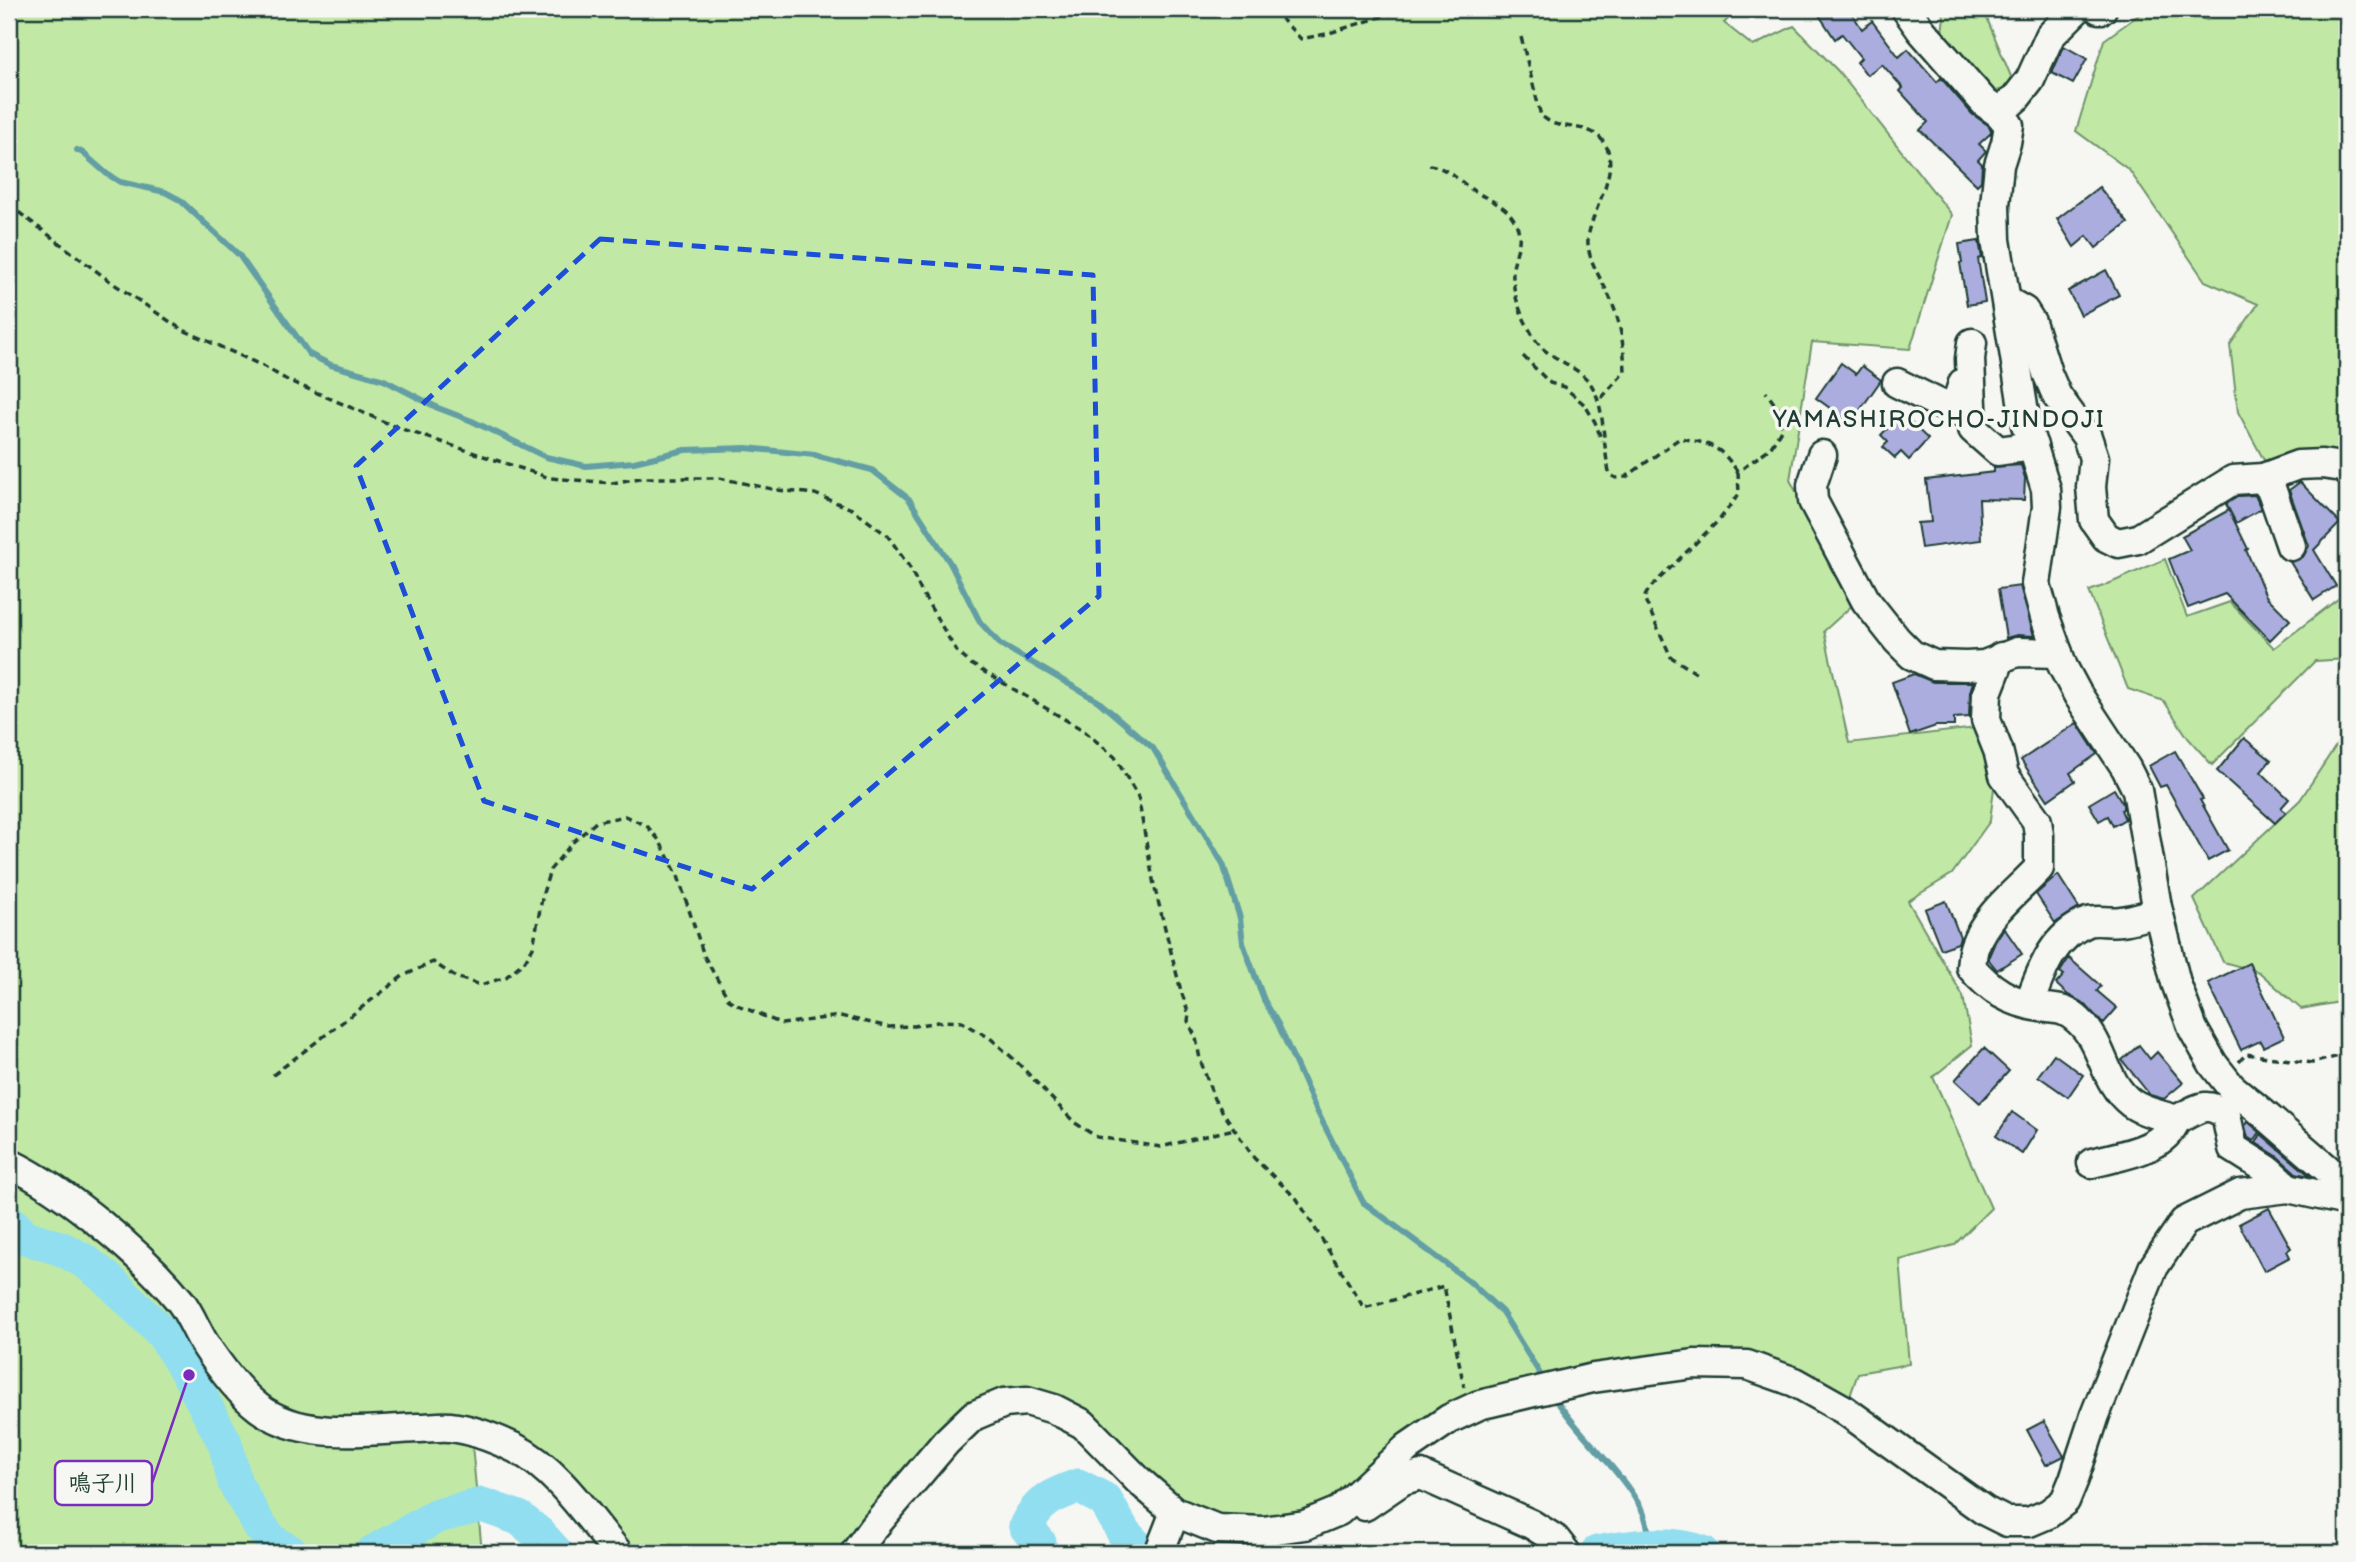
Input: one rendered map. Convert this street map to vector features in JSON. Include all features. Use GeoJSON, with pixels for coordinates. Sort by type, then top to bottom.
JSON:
{"type":"FeatureCollection","features":[{"type":"Feature","properties":{"kind":"street"},"geometry":{"type":"LineString","coordinates":[[1906,9],[1985,103],[2009,125],[1998,165],[1995,205],[1998,251],[2021,396],[2046,489],[2047,506],[2036,584],[2058,653],[2078,695],[2126,768],[2137,790],[2158,912],[2176,983],[2193,1030],[2231,1087],[2347,1186]]}},
{"type":"Feature","properties":{"kind":"street"},"geometry":{"type":"LineString","coordinates":[[1998,113],[2017,98],[2029,80],[2050,36],[2077,9]]}},
{"type":"Feature","properties":{"kind":"street"},"geometry":{"type":"LineString","coordinates":[[2008,302],[2024,311],[2031,322],[2057,396],[2087,437],[2094,458],[2091,487],[2094,520],[2106,537],[2118,543],[2138,539],[2233,480],[2263,478],[2298,465],[2322,464],[2342,467],[2347,471]]}},
{"type":"Feature","properties":{"kind":"street"},"geometry":{"type":"LineString","coordinates":[[1972,343],[1970,359],[1973,429],[1998,451],[2033,446]]}},
{"type":"Feature","properties":{"kind":"street"},"geometry":{"type":"LineString","coordinates":[[1898,383],[1954,411],[1963,383],[1971,380]]}},
{"type":"Feature","properties":{"kind":"street"},"geometry":{"type":"LineString","coordinates":[[1822,455],[1812,485],[1813,501],[1866,601],[1912,655],[1934,665],[1984,665],[2017,652],[2058,653]]}},
{"type":"Feature","properties":{"kind":"street"},"geometry":{"type":"LineString","coordinates":[[2263,478],[2272,491],[2291,546]]}},
{"type":"Feature","properties":{"kind":"street"},"geometry":{"type":"LineString","coordinates":[[2001,657],[1987,693],[1986,720],[2004,775],[2037,821],[2039,868],[2013,892],[1990,921],[1975,945],[1971,967],[1984,984],[2002,995],[2042,1007],[2058,1007],[2079,1021],[2093,1038],[2115,1090],[2133,1105],[2176,1120]]}},
{"type":"Feature","properties":{"kind":"street"},"geometry":{"type":"LineString","coordinates":[[2029,1004],[2054,947],[2074,931],[2089,922],[2120,921],[2158,912]]}},
{"type":"Feature","properties":{"kind":"street"},"geometry":{"type":"LineString","coordinates":[[2092,1163],[2151,1146],[2172,1131],[2176,1120],[2204,1106],[2216,1108],[2226,1115],[2233,1148],[2268,1170],[2288,1188]]}},
{"type":"Feature","properties":{"kind":"street"},"geometry":{"type":"LineString","coordinates":[[9,1163],[78,1208],[143,1260],[182,1304],[204,1343],[226,1374],[259,1408],[290,1425],[326,1431],[450,1427],[481,1435],[516,1449],[545,1467],[618,1553]]}},
{"type":"Feature","properties":{"kind":"street"},"geometry":{"type":"LineString","coordinates":[[855,1553],[947,1442],[973,1416],[1004,1403],[1027,1401],[1054,1409],[1083,1424],[1138,1480],[1175,1512],[1217,1529],[1263,1531],[1306,1525],[1339,1511],[1408,1447],[1468,1409],[1519,1394],[1593,1378],[1694,1364],[1747,1365],[1796,1382],[1843,1409],[1985,1511],[2007,1522],[2029,1522],[2048,1514],[2065,1501],[2095,1415],[2153,1268],[2184,1223],[2240,1194],[2288,1188],[2347,1201]]}},
{"type":"Feature","properties":{"kind":"street"},"geometry":{"type":"LineString","coordinates":[[1339,1511],[1351,1515],[1403,1480],[1421,1475],[1531,1524],[1555,1539],[1566,1553]]}},
{"type":"Feature","properties":{"kind":"street"},"geometry":{"type":"LineString","coordinates":[[1159,1553],[1175,1512]]}},
{"type":"Feature","properties":{"kind":"path"},"geometry":{"type":"LineString","coordinates":[[1272,9],[1301,39],[1406,9]]}},
{"type":"Feature","properties":{"kind":"path"},"geometry":{"type":"LineString","coordinates":[[1521,37],[1541,116],[1553,124],[1578,126],[1593,132],[1605,143],[1608,159],[1607,180],[1587,243],[1590,256],[1613,304],[1624,346],[1625,371],[1599,401]]}},
{"type":"Feature","properties":{"kind":"path"},"geometry":{"type":"LineString","coordinates":[[1429,165],[1440,166],[1472,190],[1502,207],[1513,218],[1520,246],[1513,268],[1514,294],[1523,318],[1541,347],[1591,384],[1599,401],[1610,475],[1616,478],[1626,477],[1680,439],[1710,443],[1727,457],[1738,472],[1739,494],[1720,519],[1644,597],[1671,657],[1696,674]]}},
{"type":"Feature","properties":{"kind":"path"},"geometry":{"type":"LineString","coordinates":[[9,205],[111,282],[181,329],[396,427],[550,478],[612,482],[640,478],[719,478],[777,490],[815,494],[852,509],[888,536],[910,568],[920,591],[957,652],[971,664],[1083,730],[1115,757],[1138,797],[1154,885],[1189,1013],[1188,1021],[1196,1038],[1200,1059],[1214,1099],[1254,1158],[1297,1199],[1364,1308],[1444,1286],[1468,1409]]}},
{"type":"Feature","properties":{"kind":"path"},"geometry":{"type":"LineString","coordinates":[[1523,356],[1550,383],[1564,387],[1585,405],[1595,422],[1604,447]]}},
{"type":"Feature","properties":{"kind":"path"},"geometry":{"type":"LineString","coordinates":[[1738,472],[1770,448],[1782,428],[1779,410],[1766,392]]}},
{"type":"Feature","properties":{"kind":"path"},"geometry":{"type":"LineString","coordinates":[[273,1075],[403,976],[433,962],[455,977],[481,985],[506,977],[525,961],[533,947],[542,893],[550,870],[573,842],[596,822],[625,816],[647,826],[659,840],[678,876],[704,956],[729,1000],[740,1006],[782,1024],[840,1016],[890,1027],[944,1021],[962,1022],[990,1038],[1016,1061],[1075,1123],[1097,1137],[1161,1147],[1234,1129]]}},
{"type":"Feature","properties":{"kind":"path"},"geometry":{"type":"LineString","coordinates":[[2224,1078],[2246,1054],[2312,1063],[2347,1054]]}},
{"type":"Feature","properties":{"kind":"path"},"geometry":{"type":"LineString","coordinates":[[537,1545],[543,1553]]}},
{"type":"Feature","properties":{"kind":"highlighted area"},"geometry":{"type":"Polygon","coordinates":[[[600,239],[1093,275],[1099,596],[752,889],[484,801],[356,466],[600,239]]]}},
{"type":"Feature","properties":{"kind":"green space"},"geometry":{"type":"Polygon","coordinates":[[[9,9],[1738,9],[1724,23],[1753,46],[1794,26],[1838,71],[1952,215],[1910,349],[1812,342],[1790,480],[1856,602],[1824,631],[1849,743],[1984,727],[1995,780],[1990,821],[1952,874],[1908,901],[1963,996],[1972,1045],[1933,1077],[1991,1208],[1954,1245],[1900,1260],[1909,1364],[1858,1373],[1849,1399],[1801,1372],[1516,1382],[1332,1501],[1302,1513],[1263,1520],[1220,1518],[1180,1502],[1028,1389],[864,1521],[841,1553],[637,1553],[470,1423],[482,1553],[9,1553],[9,9]]]}},
{"type":"Feature","properties":{"kind":"green space"},"geometry":{"type":"Polygon","coordinates":[[[1940,9],[1983,9],[2015,86],[1989,93],[1942,32],[1944,17],[1940,9]]]}},
{"type":"Feature","properties":{"kind":"green space"},"geometry":{"type":"Polygon","coordinates":[[[2147,9],[2208,20],[2212,9],[2347,9],[2347,457],[2301,452],[2265,462],[2238,412],[2230,345],[2258,304],[2205,281],[2129,170],[2076,131],[2104,40],[2147,9]]]}},
{"type":"Feature","properties":{"kind":"green space"},"geometry":{"type":"Polygon","coordinates":[[[2165,559],[2187,617],[2230,602],[2274,648],[2347,592],[2347,659],[2315,661],[2212,765],[2188,738],[2164,701],[2128,689],[2089,591],[2165,559]]]}},
{"type":"Feature","properties":{"kind":"green space"},"geometry":{"type":"Polygon","coordinates":[[[2347,729],[2347,991],[2339,1002],[2301,1009],[2259,972],[2223,962],[2194,899],[2300,800],[2347,729]]]}},
{"type":"Feature","properties":{"kind":"building"},"geometry":{"type":"Polygon","coordinates":[[[1815,9],[1849,9],[1862,29],[1872,21],[1899,57],[1908,49],[1937,82],[1941,78],[1972,114],[1988,125],[1991,133],[1979,144],[1986,151],[1978,160],[1982,164],[1981,181],[1977,185],[1920,130],[1928,122],[1900,91],[1903,88],[1882,64],[1867,75],[1857,62],[1861,58],[1842,34],[1835,39],[1815,9]]]}},
{"type":"Feature","properties":{"kind":"building"},"geometry":{"type":"Polygon","coordinates":[[[2064,46],[2087,59],[2073,84],[2052,73],[2064,46]]]}},
{"type":"Feature","properties":{"kind":"building"},"geometry":{"type":"Polygon","coordinates":[[[2099,187],[2128,223],[2096,248],[2087,236],[2074,247],[2057,219],[2099,187]]]}},
{"type":"Feature","properties":{"kind":"building"},"geometry":{"type":"Polygon","coordinates":[[[1979,241],[1982,258],[1978,259],[1985,302],[1967,305],[1959,244],[1979,241]]]}},
{"type":"Feature","properties":{"kind":"building"},"geometry":{"type":"Polygon","coordinates":[[[2106,270],[2119,295],[2081,315],[2068,291],[2106,270]]]}},
{"type":"Feature","properties":{"kind":"building"},"geometry":{"type":"Polygon","coordinates":[[[1841,363],[1856,374],[1862,366],[1881,380],[1851,423],[1816,398],[1841,363]]]}},
{"type":"Feature","properties":{"kind":"building"},"geometry":{"type":"Polygon","coordinates":[[[1899,416],[1903,419],[1905,417],[1928,439],[1909,460],[1901,452],[1895,458],[1883,447],[1888,442],[1881,435],[1899,416]]]}},
{"type":"Feature","properties":{"kind":"building"},"geometry":{"type":"Polygon","coordinates":[[[2021,465],[2025,478],[2024,500],[1979,499],[1981,540],[1921,548],[1917,523],[1931,522],[1926,480],[1994,472],[1994,467],[2021,465]]]}},
{"type":"Feature","properties":{"kind":"building"},"geometry":{"type":"Polygon","coordinates":[[[2300,482],[2340,523],[2314,550],[2336,586],[2314,600],[2290,562],[2303,557],[2309,546],[2289,490],[2300,482]]]}},
{"type":"Feature","properties":{"kind":"building"},"geometry":{"type":"Polygon","coordinates":[[[2255,495],[2261,509],[2236,523],[2226,504],[2239,496],[2255,495]]]}},
{"type":"Feature","properties":{"kind":"building"},"geometry":{"type":"Polygon","coordinates":[[[2229,510],[2266,596],[2290,620],[2270,640],[2225,594],[2188,608],[2169,559],[2190,550],[2182,536],[2229,510]]]}},
{"type":"Feature","properties":{"kind":"building"},"geometry":{"type":"Polygon","coordinates":[[[2020,586],[2034,636],[2017,635],[2006,638],[1998,589],[2020,586]]]}},
{"type":"Feature","properties":{"kind":"building"},"geometry":{"type":"Polygon","coordinates":[[[1914,674],[1933,682],[1973,682],[1969,717],[1954,718],[1954,726],[1936,726],[1910,735],[1892,682],[1914,674]]]}},
{"type":"Feature","properties":{"kind":"building"},"geometry":{"type":"Polygon","coordinates":[[[2077,723],[2097,754],[2070,773],[2075,781],[2048,800],[2021,760],[2077,723]]]}},
{"type":"Feature","properties":{"kind":"building"},"geometry":{"type":"Polygon","coordinates":[[[2244,738],[2271,760],[2261,772],[2289,799],[2281,808],[2286,812],[2275,823],[2217,771],[2244,738]]]}},
{"type":"Feature","properties":{"kind":"building"},"geometry":{"type":"Polygon","coordinates":[[[2175,751],[2228,850],[2208,861],[2166,785],[2160,787],[2149,766],[2175,751]]]}},
{"type":"Feature","properties":{"kind":"building"},"geometry":{"type":"Polygon","coordinates":[[[2114,789],[2123,804],[2121,810],[2125,819],[2113,826],[2108,816],[2099,821],[2089,804],[2114,789]]]}},
{"type":"Feature","properties":{"kind":"building"},"geometry":{"type":"Polygon","coordinates":[[[2058,875],[2079,908],[2055,923],[2036,894],[2058,875]]]}},
{"type":"Feature","properties":{"kind":"building"},"geometry":{"type":"Polygon","coordinates":[[[1946,901],[1960,937],[1958,943],[1941,949],[1925,909],[1946,901]]]}},
{"type":"Feature","properties":{"kind":"building"},"geometry":{"type":"Polygon","coordinates":[[[2004,928],[2022,954],[1997,970],[1989,956],[2004,928]]]}},
{"type":"Feature","properties":{"kind":"building"},"geometry":{"type":"Polygon","coordinates":[[[2069,958],[2101,986],[2097,991],[2117,1008],[2103,1024],[2085,1004],[2068,995],[2056,984],[2064,975],[2060,972],[2069,958]]]}},
{"type":"Feature","properties":{"kind":"building"},"geometry":{"type":"Polygon","coordinates":[[[2249,963],[2284,1037],[2263,1047],[2260,1041],[2241,1050],[2208,983],[2249,963]]]}},
{"type":"Feature","properties":{"kind":"building"},"geometry":{"type":"Polygon","coordinates":[[[2139,1045],[2150,1059],[2157,1052],[2183,1083],[2164,1099],[2150,1095],[2122,1060],[2139,1045]]]}},
{"type":"Feature","properties":{"kind":"building"},"geometry":{"type":"Polygon","coordinates":[[[1984,1048],[2009,1071],[1980,1103],[1955,1080],[1984,1048]]]}},
{"type":"Feature","properties":{"kind":"building"},"geometry":{"type":"Polygon","coordinates":[[[2054,1054],[2083,1075],[2068,1097],[2038,1076],[2054,1054]]]}},
{"type":"Feature","properties":{"kind":"building"},"geometry":{"type":"Polygon","coordinates":[[[2012,1112],[2037,1130],[2022,1154],[1996,1136],[2012,1112]]]}},
{"type":"Feature","properties":{"kind":"building"},"geometry":{"type":"Polygon","coordinates":[[[2248,1122],[2260,1132],[2254,1141],[2248,1138],[2245,1126],[2248,1122]]]}},
{"type":"Feature","properties":{"kind":"building"},"geometry":{"type":"Polygon","coordinates":[[[2261,1134],[2309,1176],[2296,1173],[2277,1156],[2256,1143],[2261,1134]]]}},
{"type":"Feature","properties":{"kind":"building"},"geometry":{"type":"Polygon","coordinates":[[[2269,1208],[2291,1248],[2287,1251],[2290,1257],[2264,1271],[2239,1224],[2269,1208]]]}},
{"type":"Feature","properties":{"kind":"building"},"geometry":{"type":"Polygon","coordinates":[[[2044,1421],[2064,1456],[2046,1465],[2027,1430],[2044,1421]]]}},
{"type":"Feature","properties":{"kind":"waterway"},"geometry":{"type":"LineString","coordinates":[[77,150],[120,182],[165,192],[180,200],[239,255],[309,354],[331,365],[384,380],[438,408],[472,421],[546,457],[586,466],[634,462],[685,450],[746,448],[815,455],[872,470],[909,499],[950,563],[980,622],[1000,644],[1098,701],[1153,748],[1223,864],[1240,918],[1243,943],[1264,1000],[1363,1202],[1469,1281],[1502,1312],[1545,1382]]}},
{"type":"Feature","properties":{"kind":"waterway"},"geometry":{"type":"LineString","coordinates":[[9,1221],[25,1237],[62,1249],[86,1262],[109,1280],[163,1334],[189,1375],[225,1443],[235,1483],[257,1522],[272,1541],[292,1553]]}},
{"type":"Feature","properties":{"kind":"waterway"},"geometry":{"type":"LineString","coordinates":[[1552,1394],[1633,1494],[1644,1514],[1652,1547]]}},
{"type":"Feature","properties":{"kind":"waterway"},"geometry":{"type":"LineString","coordinates":[[1037,1553],[1039,1543],[1026,1526],[1031,1517],[1047,1500],[1078,1486],[1105,1500],[1124,1533],[1143,1553]]}},
{"type":"Feature","properties":{"kind":"waterway"},"geometry":{"type":"LineString","coordinates":[[372,1553],[437,1516],[482,1505],[519,1518],[539,1534],[556,1553]]}},
{"type":"Feature","properties":{"kind":"waterway"},"geometry":{"type":"LineString","coordinates":[[1597,1553],[1664,1546],[1703,1553]]}},
{"type":"Feature","properties":{"kind":"place","name":"鳴子川"},"geometry":{"type":"Point","coordinates":[189,1375]}},
{"type":"Feature","properties":{"kind":"district","name":"YAMASHIROCHO-JINDOJI"},"geometry":{"type":"Point","coordinates":[1939,419]}}]}
